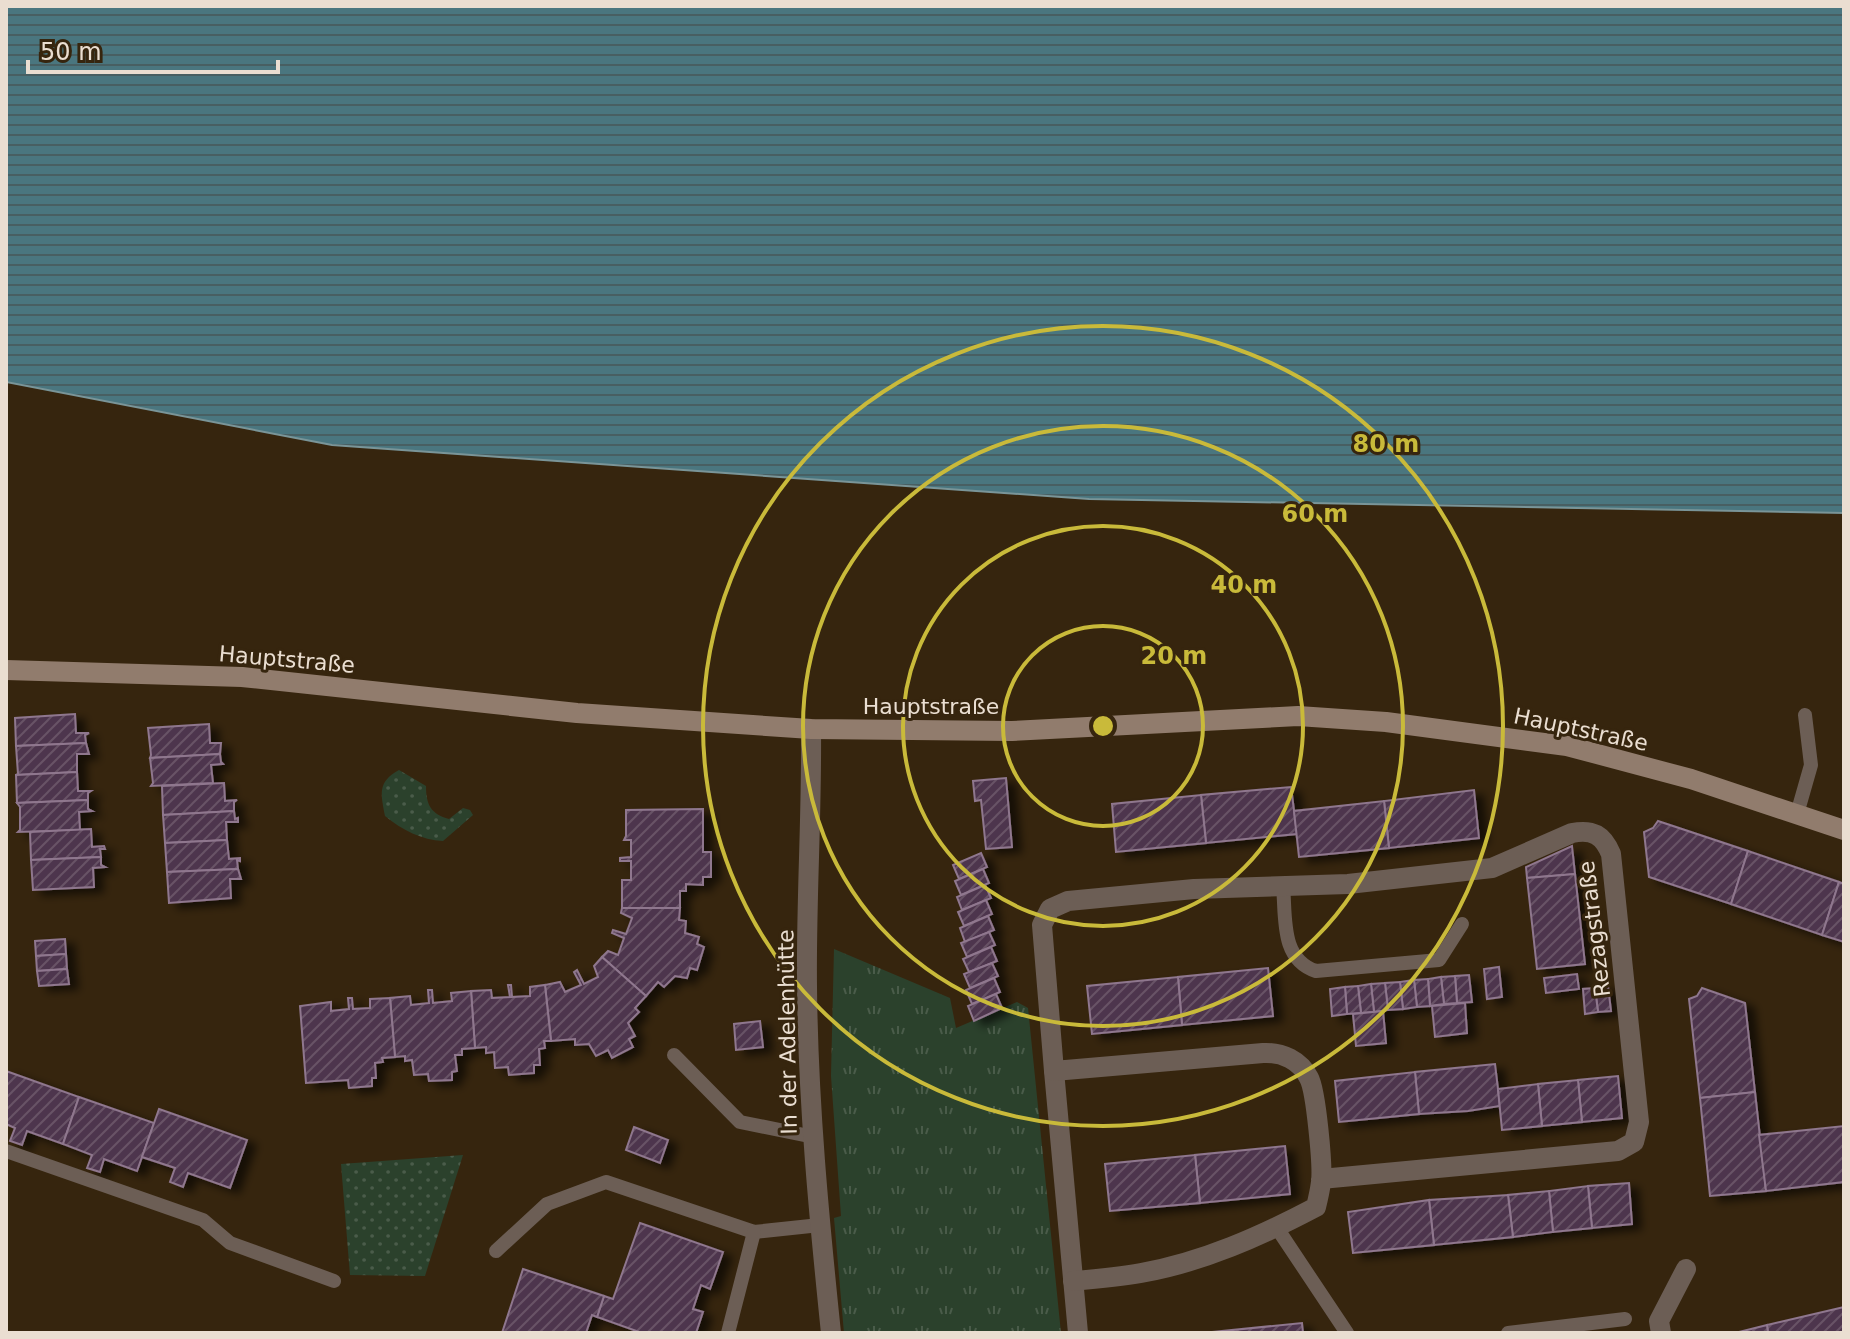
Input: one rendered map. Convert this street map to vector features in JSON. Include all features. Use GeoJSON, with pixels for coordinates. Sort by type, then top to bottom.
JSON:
{"type":"FeatureCollection","features":[{"type":"Feature","properties":{"kind":"main road","name":"Hauptstraße"},"geometry":{"type":"LineString","coordinates":[[6,670],[242,677],[577,713],[811,729],[1012,731],[1298,716],[1386,722],[1567,746],[1691,779],[1844,830]]}},
{"type":"Feature","properties":{"kind":"street","name":"In der Adelenhütte"},"geometry":{"type":"LineString","coordinates":[[811,729],[807,983],[820,1225],[831,1333]]}},
{"type":"Feature","properties":{"kind":"street","name":"Rezagstraße"},"geometry":{"type":"LineString","coordinates":[[1078,1333],[1042,925],[1050,909],[1068,901],[1194,889],[1348,884],[1492,868],[1572,833],[1584,831],[1601,836],[1611,854],[1639,1122],[1634,1142],[1618,1151],[1321,1179]]}},
{"type":"Feature","properties":{"kind":"street"},"geometry":{"type":"LineString","coordinates":[[1054,1071],[1275,1052],[1288,1057],[1300,1065],[1312,1087],[1321,1179],[1316,1207],[1228,1249],[1140,1273],[1073,1281]]}},
{"type":"Feature","properties":{"kind":"street"},"geometry":{"type":"LineString","coordinates":[[1661,1333],[1659,1321],[1686,1269]]}},
{"type":"Feature","properties":{"kind":"lane"},"geometry":{"type":"LineString","coordinates":[[1797,814],[1811,765],[1805,715]]}},
{"type":"Feature","properties":{"kind":"lane"},"geometry":{"type":"LineString","coordinates":[[1283,886],[1292,954],[1298,963],[1316,971],[1439,960],[1462,924]]}},
{"type":"Feature","properties":{"kind":"lane"},"geometry":{"type":"LineString","coordinates":[[674,1055],[740,1122],[814,1137]]}},
{"type":"Feature","properties":{"kind":"lane"},"geometry":{"type":"LineString","coordinates":[[6,1151],[203,1220],[230,1243],[334,1281]]}},
{"type":"Feature","properties":{"kind":"lane"},"geometry":{"type":"LineString","coordinates":[[496,1251],[547,1204],[606,1182],[754,1232],[820,1225]]}},
{"type":"Feature","properties":{"kind":"lane"},"geometry":{"type":"LineString","coordinates":[[1277,1228],[1347,1333]]}},
{"type":"Feature","properties":{"kind":"lane"},"geometry":{"type":"LineString","coordinates":[[728,1333],[754,1232]]}},
{"type":"Feature","properties":{"kind":"lane"},"geometry":{"type":"LineString","coordinates":[[1508,1333],[1625,1319]]}},
{"type":"Feature","properties":{"kind":"green space"},"geometry":{"type":"Polygon","coordinates":[[[399,770],[426,786],[429,803],[438,814],[449,819],[463,808],[473,815],[443,841],[420,836],[398,826],[385,816],[382,789],[387,779],[399,770]]]}},
{"type":"Feature","properties":{"kind":"green space"},"geometry":{"type":"Polygon","coordinates":[[[834,949],[950,998],[956,1028],[1017,1002],[1028,1008],[1061,1333],[844,1333],[834,1218],[841,1216],[831,1076],[834,949]]]}},
{"type":"Feature","properties":{"kind":"green space"},"geometry":{"type":"Polygon","coordinates":[[[463,1155],[425,1276],[350,1275],[341,1164],[463,1155]]]}},
{"type":"Feature","properties":{"kind":"water"},"geometry":{"type":"Polygon","coordinates":[[[6,6],[1844,6],[1844,513],[1089,499],[332,445],[6,382],[6,6]]]}},
{"type":"Feature","properties":{"kind":"building"},"geometry":{"type":"Polygon","coordinates":[[[75,714],[76,733],[89,733],[85,735],[86,743],[16,746],[15,718],[75,714]]]}},
{"type":"Feature","properties":{"kind":"building"},"geometry":{"type":"Polygon","coordinates":[[[209,724],[210,743],[221,743],[220,754],[150,758],[148,728],[209,724]]]}},
{"type":"Feature","properties":{"kind":"building"},"geometry":{"type":"Polygon","coordinates":[[[86,743],[89,754],[77,754],[77,772],[16,775],[16,746],[86,743]]]}},
{"type":"Feature","properties":{"kind":"building"},"geometry":{"type":"Polygon","coordinates":[[[220,754],[223,764],[211,765],[213,783],[151,786],[150,758],[220,754]]]}},
{"type":"Feature","properties":{"kind":"building"},"geometry":{"type":"Polygon","coordinates":[[[77,772],[78,791],[91,791],[88,800],[17,803],[16,775],[77,772]]]}},
{"type":"Feature","properties":{"kind":"building"},"geometry":{"type":"Polygon","coordinates":[[[1006,778],[1012,847],[986,849],[981,800],[975,801],[973,781],[1006,778]]]}},
{"type":"Feature","properties":{"kind":"building"},"geometry":{"type":"Polygon","coordinates":[[[224,783],[225,801],[237,800],[234,811],[163,815],[162,786],[224,783]]]}},
{"type":"Feature","properties":{"kind":"building"},"geometry":{"type":"Polygon","coordinates":[[[1291,787],[1297,834],[1206,843],[1201,795],[1291,787]]]}},
{"type":"Feature","properties":{"kind":"building"},"geometry":{"type":"Polygon","coordinates":[[[1474,790],[1479,838],[1389,848],[1384,801],[1474,790]]]}},
{"type":"Feature","properties":{"kind":"building"},"geometry":{"type":"Polygon","coordinates":[[[1201,795],[1206,843],[1116,852],[1112,804],[1201,795]]]}},
{"type":"Feature","properties":{"kind":"building"},"geometry":{"type":"Polygon","coordinates":[[[88,800],[88,809],[92,811],[79,812],[80,830],[18,832],[20,807],[17,803],[88,800]]]}},
{"type":"Feature","properties":{"kind":"building"},"geometry":{"type":"Polygon","coordinates":[[[1384,801],[1389,848],[1299,857],[1294,811],[1384,801]]]}},
{"type":"Feature","properties":{"kind":"building"},"geometry":{"type":"Polygon","coordinates":[[[703,809],[703,852],[711,852],[711,877],[703,877],[703,885],[686,884],[686,891],[680,891],[680,908],[622,908],[622,880],[631,880],[631,861],[620,861],[620,858],[631,857],[631,840],[624,840],[626,810],[703,809]]]}},
{"type":"Feature","properties":{"kind":"building"},"geometry":{"type":"Polygon","coordinates":[[[234,811],[238,822],[226,822],[227,840],[165,843],[163,815],[234,811]]]}},
{"type":"Feature","properties":{"kind":"building"},"geometry":{"type":"Polygon","coordinates":[[[1658,821],[1748,851],[1731,904],[1649,877],[1644,832],[1653,828],[1658,821]]]}},
{"type":"Feature","properties":{"kind":"building"},"geometry":{"type":"Polygon","coordinates":[[[91,829],[92,847],[104,846],[105,849],[100,849],[101,857],[31,860],[30,832],[91,829]]]}},
{"type":"Feature","properties":{"kind":"building"},"geometry":{"type":"Polygon","coordinates":[[[227,840],[229,859],[240,858],[240,861],[237,860],[238,869],[167,872],[165,843],[227,840]]]}},
{"type":"Feature","properties":{"kind":"building"},"geometry":{"type":"Polygon","coordinates":[[[1572,846],[1575,874],[1527,878],[1526,867],[1572,846]]]}},
{"type":"Feature","properties":{"kind":"building"},"geometry":{"type":"Polygon","coordinates":[[[1748,851],[1839,882],[1822,935],[1731,904],[1748,851]]]}},
{"type":"Feature","properties":{"kind":"building"},"geometry":{"type":"Polygon","coordinates":[[[981,853],[987,867],[959,879],[953,865],[981,853]]]}},
{"type":"Feature","properties":{"kind":"building"},"geometry":{"type":"Polygon","coordinates":[[[101,857],[101,865],[105,867],[93,868],[94,887],[33,890],[31,860],[101,857]]]}},
{"type":"Feature","properties":{"kind":"building"},"geometry":{"type":"Polygon","coordinates":[[[238,869],[241,879],[230,879],[231,898],[169,903],[167,872],[238,869]]]}},
{"type":"Feature","properties":{"kind":"building"},"geometry":{"type":"Polygon","coordinates":[[[983,869],[989,883],[961,895],[955,881],[983,869]]]}},
{"type":"Feature","properties":{"kind":"building"},"geometry":{"type":"Polygon","coordinates":[[[1575,874],[1585,964],[1537,969],[1527,878],[1575,874]]]}},
{"type":"Feature","properties":{"kind":"building"},"geometry":{"type":"Polygon","coordinates":[[[1839,882],[1844,884],[1844,942],[1822,935],[1839,882]]]}},
{"type":"Feature","properties":{"kind":"building"},"geometry":{"type":"Polygon","coordinates":[[[985,885],[991,898],[962,910],[957,897],[985,885]]]}},
{"type":"Feature","properties":{"kind":"building"},"geometry":{"type":"Polygon","coordinates":[[[986,900],[992,914],[964,926],[958,912],[986,900]]]}},
{"type":"Feature","properties":{"kind":"building"},"geometry":{"type":"Polygon","coordinates":[[[622,908],[680,908],[679,920],[686,921],[685,933],[699,937],[697,944],[704,947],[697,970],[690,968],[687,978],[675,976],[664,987],[658,982],[646,996],[602,957],[608,951],[618,955],[624,938],[612,933],[613,930],[626,934],[632,918],[621,913],[622,908]]]}},
{"type":"Feature","properties":{"kind":"building"},"geometry":{"type":"Polygon","coordinates":[[[988,916],[994,930],[965,942],[960,928],[988,916]]]}},
{"type":"Feature","properties":{"kind":"building"},"geometry":{"type":"Polygon","coordinates":[[[989,932],[995,945],[967,957],[961,943],[989,932]]]}},
{"type":"Feature","properties":{"kind":"building"},"geometry":{"type":"Polygon","coordinates":[[[65,939],[66,954],[36,956],[35,941],[65,939]]]}},
{"type":"Feature","properties":{"kind":"building"},"geometry":{"type":"Polygon","coordinates":[[[991,947],[997,961],[969,972],[963,959],[991,947]]]}},
{"type":"Feature","properties":{"kind":"building"},"geometry":{"type":"Polygon","coordinates":[[[66,954],[67,969],[37,971],[36,956],[66,954]]]}},
{"type":"Feature","properties":{"kind":"building"},"geometry":{"type":"Polygon","coordinates":[[[602,957],[646,996],[635,1008],[639,1012],[628,1023],[635,1036],[629,1039],[633,1047],[612,1058],[608,1050],[596,1056],[589,1044],[575,1045],[575,1039],[551,1041],[545,985],[560,982],[565,992],[581,985],[574,972],[577,970],[584,984],[598,977],[594,966],[602,957]]]}},
{"type":"Feature","properties":{"kind":"building"},"geometry":{"type":"Polygon","coordinates":[[[992,963],[998,976],[970,988],[964,974],[992,963]]]}},
{"type":"Feature","properties":{"kind":"building"},"geometry":{"type":"Polygon","coordinates":[[[1499,967],[1502,997],[1487,999],[1484,969],[1499,967]]]}},
{"type":"Feature","properties":{"kind":"building"},"geometry":{"type":"Polygon","coordinates":[[[1268,968],[1273,1016],[1182,1025],[1178,977],[1268,968]]]}},
{"type":"Feature","properties":{"kind":"building"},"geometry":{"type":"Polygon","coordinates":[[[67,969],[69,984],[39,986],[37,971],[67,969]]]}},
{"type":"Feature","properties":{"kind":"building"},"geometry":{"type":"Polygon","coordinates":[[[1577,974],[1579,989],[1546,993],[1544,978],[1577,974]]]}},
{"type":"Feature","properties":{"kind":"building"},"geometry":{"type":"Polygon","coordinates":[[[1469,975],[1472,1002],[1457,1003],[1455,976],[1469,975]]]}},
{"type":"Feature","properties":{"kind":"building"},"geometry":{"type":"Polygon","coordinates":[[[1455,976],[1457,1003],[1444,1004],[1441,977],[1455,976]]]}},
{"type":"Feature","properties":{"kind":"building"},"geometry":{"type":"Polygon","coordinates":[[[1178,977],[1182,1025],[1092,1034],[1087,986],[1178,977]]]}},
{"type":"Feature","properties":{"kind":"building"},"geometry":{"type":"Polygon","coordinates":[[[1441,977],[1444,1004],[1430,1006],[1428,979],[1441,977]]]}},
{"type":"Feature","properties":{"kind":"building"},"geometry":{"type":"Polygon","coordinates":[[[994,978],[1000,992],[972,1004],[966,990],[994,978]]]}},
{"type":"Feature","properties":{"kind":"building"},"geometry":{"type":"Polygon","coordinates":[[[1428,979],[1430,1006],[1417,1007],[1414,980],[1428,979]]]}},
{"type":"Feature","properties":{"kind":"building"},"geometry":{"type":"Polygon","coordinates":[[[1414,980],[1417,1007],[1403,1009],[1400,982],[1414,980]]]}},
{"type":"Feature","properties":{"kind":"building"},"geometry":{"type":"Polygon","coordinates":[[[1400,982],[1403,1009],[1388,1010],[1385,983],[1400,982]]]}},
{"type":"Feature","properties":{"kind":"building"},"geometry":{"type":"Polygon","coordinates":[[[1385,983],[1388,1010],[1374,1012],[1371,984],[1385,983]]]}},
{"type":"Feature","properties":{"kind":"building"},"geometry":{"type":"Polygon","coordinates":[[[1371,984],[1374,1012],[1361,1013],[1358,986],[1371,984]]]}},
{"type":"Feature","properties":{"kind":"building"},"geometry":{"type":"Polygon","coordinates":[[[508,985],[511,985],[512,997],[530,996],[530,987],[545,985],[551,1041],[544,1041],[545,1048],[539,1049],[540,1065],[534,1065],[534,1073],[509,1075],[508,1067],[495,1068],[494,1052],[486,1053],[486,1047],[475,1048],[471,991],[491,990],[492,998],[510,997],[508,985]]]}},
{"type":"Feature","properties":{"kind":"building"},"geometry":{"type":"Polygon","coordinates":[[[1358,986],[1361,1013],[1347,1014],[1345,987],[1358,986]]]}},
{"type":"Feature","properties":{"kind":"building"},"geometry":{"type":"Polygon","coordinates":[[[1608,986],[1611,1011],[1598,1012],[1595,988],[1608,986]]]}},
{"type":"Feature","properties":{"kind":"building"},"geometry":{"type":"Polygon","coordinates":[[[1345,987],[1347,1014],[1332,1016],[1330,989],[1345,987]]]}},
{"type":"Feature","properties":{"kind":"building"},"geometry":{"type":"Polygon","coordinates":[[[1595,988],[1598,1012],[1585,1014],[1583,989],[1595,988]]]}},
{"type":"Feature","properties":{"kind":"building"},"geometry":{"type":"Polygon","coordinates":[[[1702,988],[1745,1003],[1755,1092],[1700,1098],[1689,999],[1697,996],[1702,988]]]}},
{"type":"Feature","properties":{"kind":"building"},"geometry":{"type":"Polygon","coordinates":[[[428,990],[432,990],[433,1003],[452,1001],[451,993],[471,991],[475,1048],[462,1049],[462,1055],[455,1055],[457,1071],[452,1072],[452,1080],[429,1081],[428,1074],[414,1075],[412,1060],[405,1061],[405,1056],[395,1057],[390,998],[410,996],[411,1005],[429,1003],[428,990]]]}},
{"type":"Feature","properties":{"kind":"building"},"geometry":{"type":"Polygon","coordinates":[[[996,994],[1002,1008],[974,1021],[968,1006],[996,994]]]}},
{"type":"Feature","properties":{"kind":"building"},"geometry":{"type":"Polygon","coordinates":[[[348,998],[352,998],[353,1009],[370,1008],[370,999],[390,998],[395,1057],[382,1058],[383,1062],[375,1063],[376,1078],[372,1078],[372,1086],[349,1088],[348,1080],[306,1083],[300,1006],[331,1002],[331,1011],[349,1009],[348,998]]]}},
{"type":"Feature","properties":{"kind":"building"},"geometry":{"type":"Polygon","coordinates":[[[1465,1003],[1467,1033],[1435,1037],[1432,1006],[1465,1003]]]}},
{"type":"Feature","properties":{"kind":"building"},"geometry":{"type":"Polygon","coordinates":[[[1383,1011],[1386,1043],[1356,1046],[1353,1014],[1383,1011]]]}},
{"type":"Feature","properties":{"kind":"building"},"geometry":{"type":"Polygon","coordinates":[[[760,1021],[763,1047],[736,1050],[734,1024],[760,1021]]]}},
{"type":"Feature","properties":{"kind":"building"},"geometry":{"type":"Polygon","coordinates":[[[1495,1064],[1500,1106],[1419,1114],[1415,1072],[1495,1064]]]}},
{"type":"Feature","properties":{"kind":"building"},"geometry":{"type":"Polygon","coordinates":[[[6,1071],[79,1097],[63,1144],[27,1131],[22,1145],[10,1141],[15,1128],[6,1124],[6,1071]]]}},
{"type":"Feature","properties":{"kind":"building"},"geometry":{"type":"Polygon","coordinates":[[[1415,1072],[1419,1114],[1339,1122],[1335,1081],[1415,1072]]]}},
{"type":"Feature","properties":{"kind":"building"},"geometry":{"type":"Polygon","coordinates":[[[1618,1076],[1622,1118],[1582,1122],[1578,1080],[1618,1076]]]}},
{"type":"Feature","properties":{"kind":"building"},"geometry":{"type":"Polygon","coordinates":[[[1578,1080],[1582,1122],[1542,1126],[1538,1084],[1578,1080]]]}},
{"type":"Feature","properties":{"kind":"building"},"geometry":{"type":"Polygon","coordinates":[[[1538,1084],[1542,1126],[1502,1130],[1498,1089],[1538,1084]]]}},
{"type":"Feature","properties":{"kind":"building"},"geometry":{"type":"Polygon","coordinates":[[[1755,1092],[1766,1191],[1710,1196],[1700,1098],[1755,1092]]]}},
{"type":"Feature","properties":{"kind":"building"},"geometry":{"type":"Polygon","coordinates":[[[79,1097],[154,1123],[137,1171],[104,1159],[100,1172],[87,1168],[92,1155],[63,1144],[79,1097]]]}},
{"type":"Feature","properties":{"kind":"building"},"geometry":{"type":"Polygon","coordinates":[[[159,1109],[247,1140],[230,1188],[188,1173],[183,1187],[170,1182],[175,1168],[142,1157],[159,1109]]]}},
{"type":"Feature","properties":{"kind":"building"},"geometry":{"type":"Polygon","coordinates":[[[1844,1126],[1844,1182],[1766,1191],[1759,1135],[1844,1126]]]}},
{"type":"Feature","properties":{"kind":"building"},"geometry":{"type":"Polygon","coordinates":[[[634,1127],[668,1140],[660,1163],[626,1150],[634,1127]]]}},
{"type":"Feature","properties":{"kind":"building"},"geometry":{"type":"Polygon","coordinates":[[[1285,1146],[1290,1194],[1200,1203],[1195,1155],[1285,1146]]]}},
{"type":"Feature","properties":{"kind":"building"},"geometry":{"type":"Polygon","coordinates":[[[1195,1155],[1200,1203],[1110,1211],[1105,1164],[1195,1155]]]}},
{"type":"Feature","properties":{"kind":"building"},"geometry":{"type":"Polygon","coordinates":[[[1629,1183],[1632,1224],[1592,1228],[1588,1186],[1629,1183]]]}},
{"type":"Feature","properties":{"kind":"building"},"geometry":{"type":"Polygon","coordinates":[[[1588,1186],[1592,1228],[1553,1232],[1549,1191],[1588,1186]]]}},
{"type":"Feature","properties":{"kind":"building"},"geometry":{"type":"Polygon","coordinates":[[[1549,1191],[1553,1232],[1513,1237],[1508,1195],[1549,1191]]]}},
{"type":"Feature","properties":{"kind":"building"},"geometry":{"type":"Polygon","coordinates":[[[1508,1195],[1513,1237],[1434,1245],[1429,1200],[1508,1195]]]}},
{"type":"Feature","properties":{"kind":"building"},"geometry":{"type":"Polygon","coordinates":[[[1429,1200],[1434,1245],[1353,1253],[1348,1212],[1429,1200]]]}},
{"type":"Feature","properties":{"kind":"building"},"geometry":{"type":"Polygon","coordinates":[[[640,1223],[723,1252],[710,1289],[701,1285],[693,1309],[703,1312],[696,1333],[642,1333],[597,1317],[604,1296],[613,1299],[640,1223]]]}},
{"type":"Feature","properties":{"kind":"building"},"geometry":{"type":"Polygon","coordinates":[[[523,1269],[604,1296],[597,1317],[592,1315],[586,1333],[502,1333],[523,1269]]]}},
{"type":"Feature","properties":{"kind":"building"},"geometry":{"type":"Polygon","coordinates":[[[1844,1307],[1844,1333],[1768,1333],[1767,1325],[1844,1307]]]}},
{"type":"Feature","properties":{"kind":"building"},"geometry":{"type":"Polygon","coordinates":[[[1302,1323],[1303,1333],[1213,1333],[1213,1332],[1302,1323]]]}},
{"type":"Feature","properties":{"kind":"building"},"geometry":{"type":"Polygon","coordinates":[[[1767,1325],[1768,1333],[1735,1333],[1767,1325]]]}}]}
